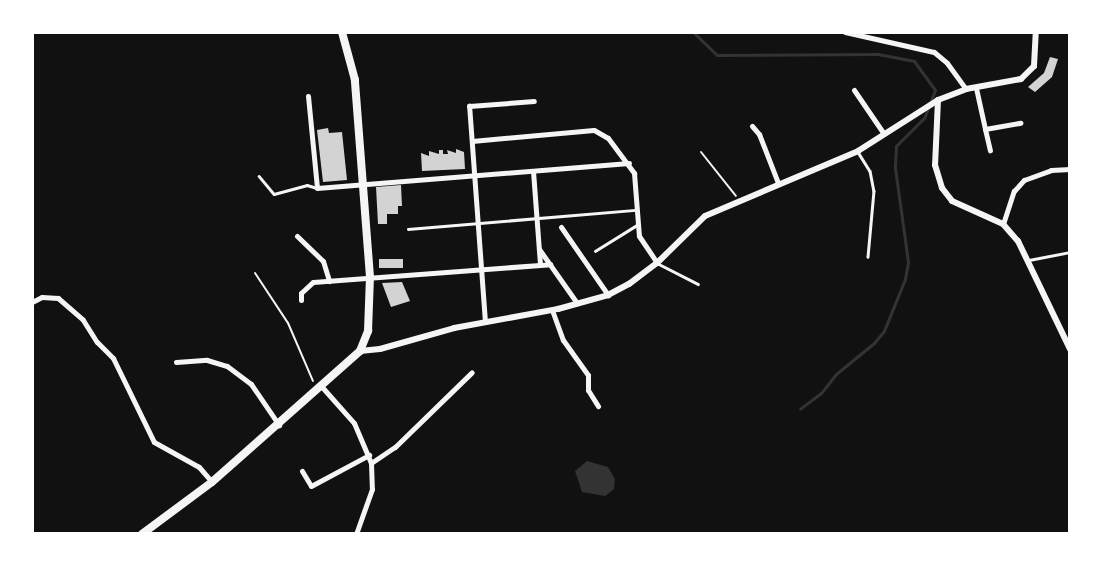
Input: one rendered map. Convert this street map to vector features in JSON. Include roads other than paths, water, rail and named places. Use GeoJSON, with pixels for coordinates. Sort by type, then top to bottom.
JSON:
{"type":"FeatureCollection","features":[{"type":"Feature","properties":{"kind":"main road"},"geometry":{"type":"LineString","coordinates":[[142,534],[212,482],[280,426],[360,351],[368,331],[370,277],[364,183],[355,80],[342,32]]}},
{"type":"Feature","properties":{"kind":"street"},"geometry":{"type":"LineString","coordinates":[[845,32],[934,52],[948,63],[966,89]]}},
{"type":"Feature","properties":{"kind":"street"},"geometry":{"type":"LineString","coordinates":[[360,351],[380,349],[485,322],[552,310],[608,294],[629,284],[657,263],[705,216],[778,183],[858,152],[938,100],[966,89],[1015,81],[1029,74],[1035,62],[1036,32]]}},
{"type":"Feature","properties":{"kind":"street"},"geometry":{"type":"LineString","coordinates":[[976,88],[990,150]]}},
{"type":"Feature","properties":{"kind":"street"},"geometry":{"type":"LineString","coordinates":[[854,90],[884,134]]}},
{"type":"Feature","properties":{"kind":"street"},"geometry":{"type":"LineString","coordinates":[[308,96],[317,188],[629,163]]}},
{"type":"Feature","properties":{"kind":"street"},"geometry":{"type":"LineString","coordinates":[[938,100],[935,165],[942,188],[952,201],[1002,224],[1018,241],[1070,348]]}},
{"type":"Feature","properties":{"kind":"street"},"geometry":{"type":"LineString","coordinates":[[485,322],[469,106],[534,101]]}},
{"type":"Feature","properties":{"kind":"street"},"geometry":{"type":"LineString","coordinates":[[985,129],[1020,123]]}},
{"type":"Feature","properties":{"kind":"street"},"geometry":{"type":"LineString","coordinates":[[752,126],[759,134],[778,183]]}},
{"type":"Feature","properties":{"kind":"street"},"geometry":{"type":"LineString","coordinates":[[472,141],[594,130],[608,138],[629,163],[634,173],[639,236],[657,263]]}},
{"type":"Feature","properties":{"kind":"street"},"geometry":{"type":"LineString","coordinates":[[1002,224],[1014,191],[1024,180],[1051,170],[1070,169]]}},
{"type":"Feature","properties":{"kind":"street"},"geometry":{"type":"LineString","coordinates":[[532,171],[540,264]]}},
{"type":"Feature","properties":{"kind":"street"},"geometry":{"type":"LineString","coordinates":[[560,227],[608,294]]}},
{"type":"Feature","properties":{"kind":"street"},"geometry":{"type":"LineString","coordinates":[[297,236],[323,261],[329,281]]}},
{"type":"Feature","properties":{"kind":"street"},"geometry":{"type":"LineString","coordinates":[[539,248],[578,303]]}},
{"type":"Feature","properties":{"kind":"street"},"geometry":{"type":"LineString","coordinates":[[301,300],[301,294],[313,282],[550,264]]}},
{"type":"Feature","properties":{"kind":"street"},"geometry":{"type":"LineString","coordinates":[[32,302],[42,298],[58,298],[83,320],[97,342],[113,358],[154,442],[172,453],[186,458],[212,482]]}},
{"type":"Feature","properties":{"kind":"street"},"geometry":{"type":"LineString","coordinates":[[552,310],[563,340],[588,375],[588,390],[598,406]]}},
{"type":"Feature","properties":{"kind":"street"},"geometry":{"type":"LineString","coordinates":[[176,362],[207,360],[227,366],[251,384],[280,426]]}},
{"type":"Feature","properties":{"kind":"street"},"geometry":{"type":"LineString","coordinates":[[371,463],[395,447],[472,372]]}},
{"type":"Feature","properties":{"kind":"street"},"geometry":{"type":"LineString","coordinates":[[320,389],[354,423],[371,463],[372,489],[356,534]]}},
{"type":"Feature","properties":{"kind":"street"},"geometry":{"type":"LineString","coordinates":[[302,471],[311,486],[369,455]]}},
{"type":"Feature","properties":{"kind":"lane"},"geometry":{"type":"LineString","coordinates":[[858,152],[870,171],[874,191],[868,257]]}},
{"type":"Feature","properties":{"kind":"lane"},"geometry":{"type":"LineString","coordinates":[[259,176],[274,194],[307,185],[317,188]]}},
{"type":"Feature","properties":{"kind":"lane"},"geometry":{"type":"LineString","coordinates":[[408,229],[637,210]]}},
{"type":"Feature","properties":{"kind":"lane"},"geometry":{"type":"LineString","coordinates":[[594,251],[638,225]]}},
{"type":"Feature","properties":{"kind":"lane"},"geometry":{"type":"LineString","coordinates":[[1027,260],[1070,252]]}},
{"type":"Feature","properties":{"kind":"lane"},"geometry":{"type":"LineString","coordinates":[[657,263],[698,284]]}},
{"type":"Feature","properties":{"kind":"waterway"},"geometry":{"type":"LineString","coordinates":[[693,32],[717,55],[878,54],[914,61],[935,90],[924,118],[896,146],[895,168],[908,262],[905,279],[884,331],[874,343],[836,374],[821,393],[800,409]]}}]}
